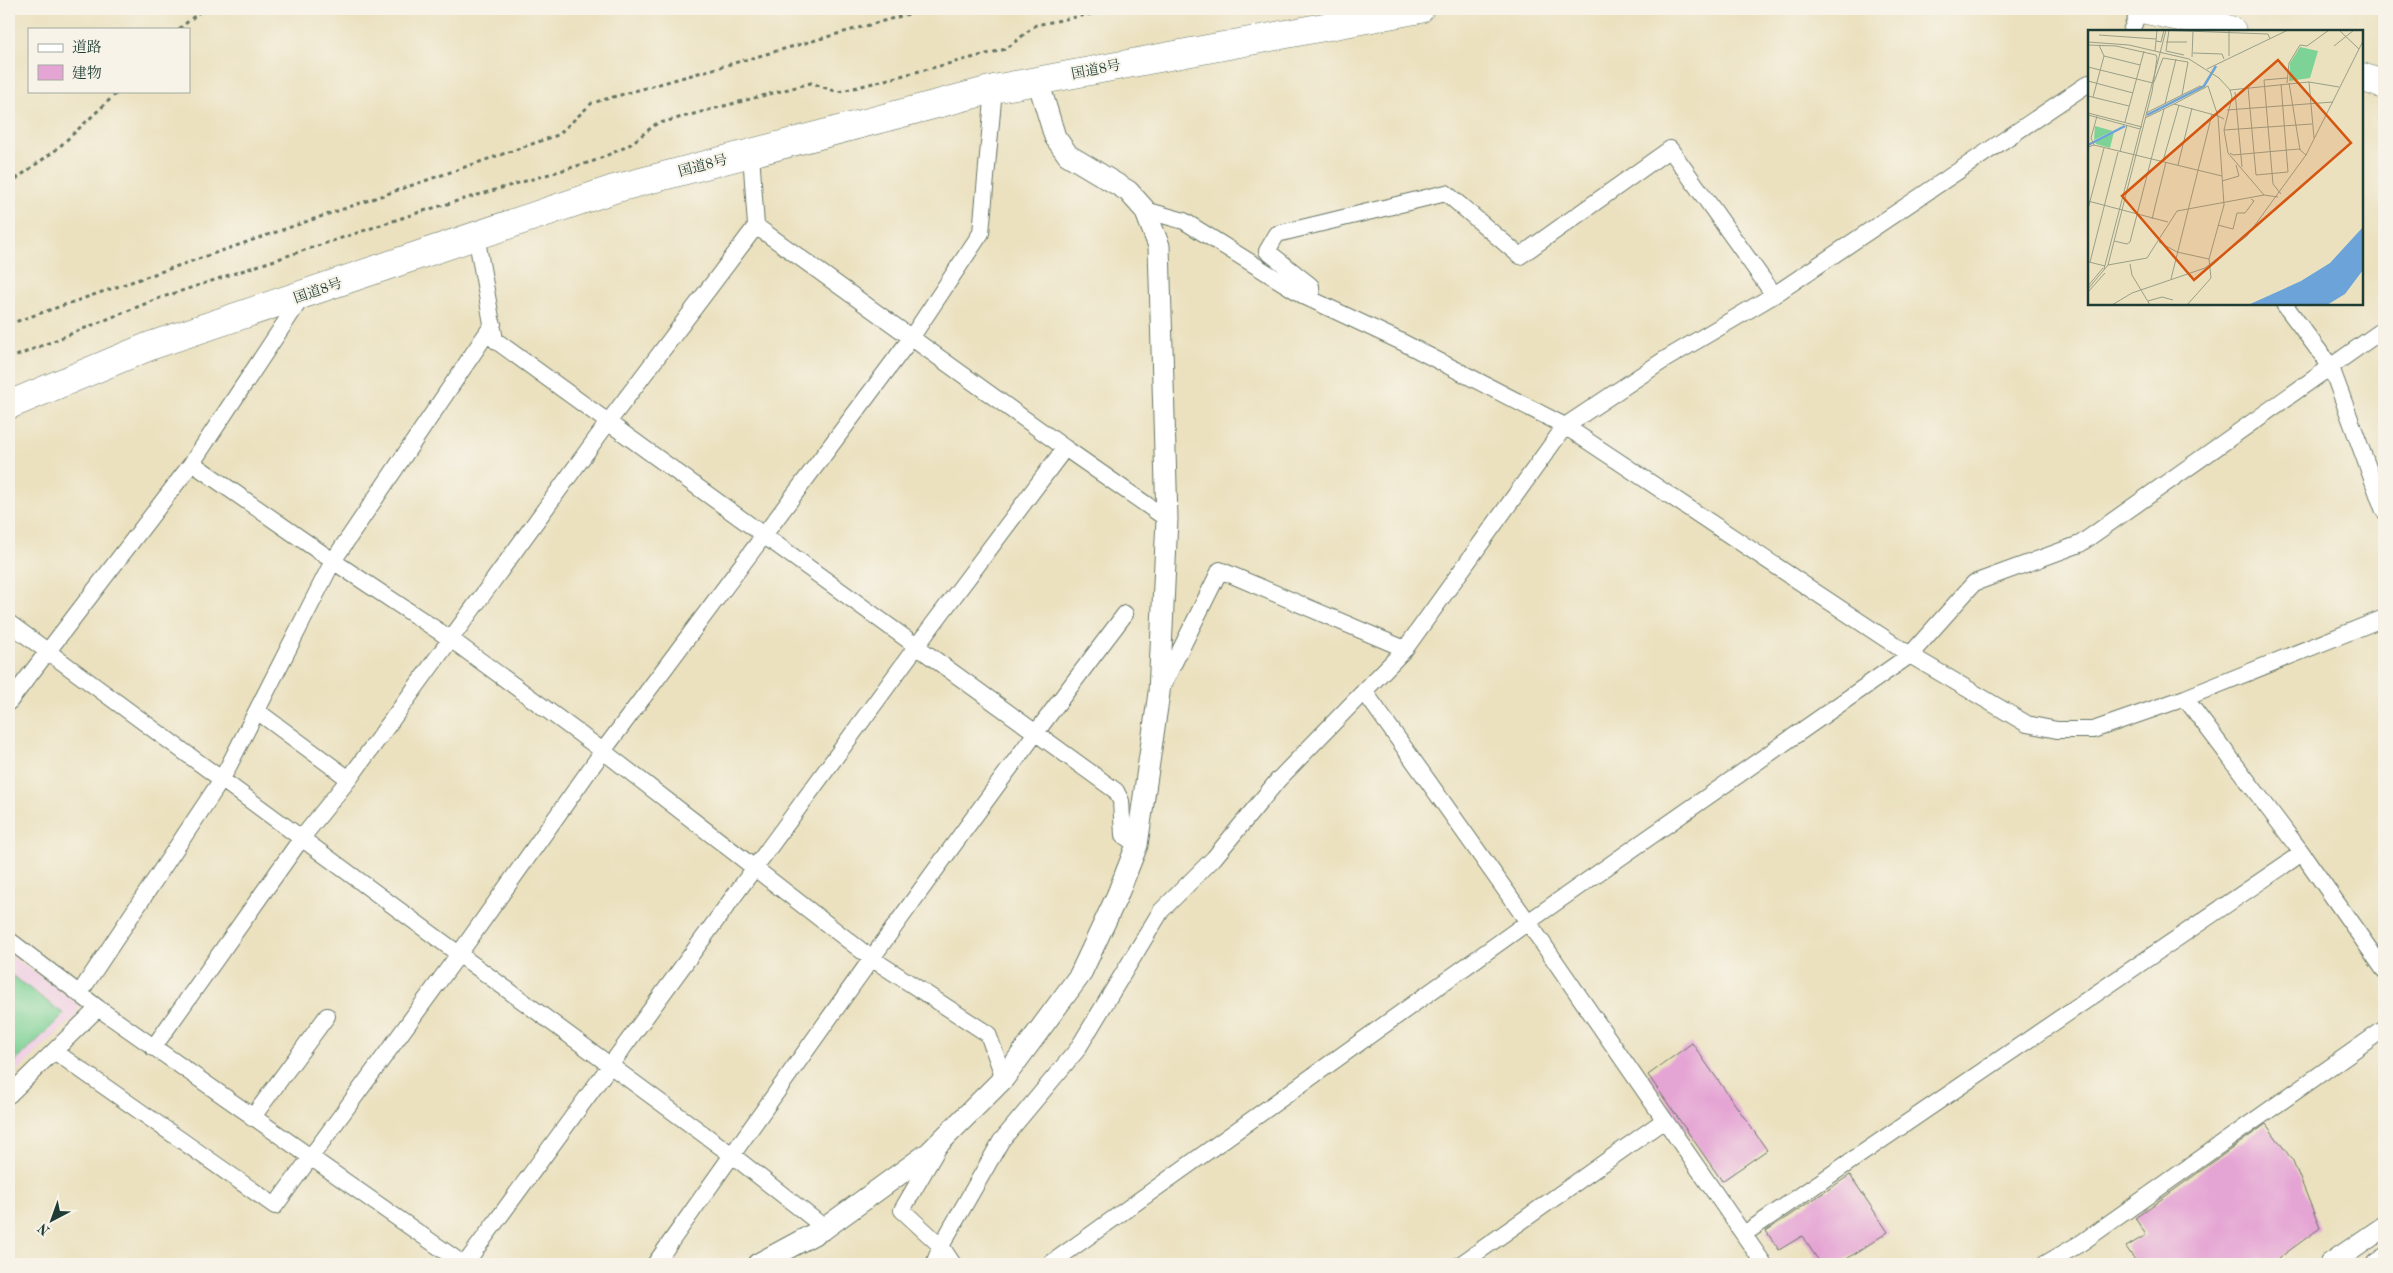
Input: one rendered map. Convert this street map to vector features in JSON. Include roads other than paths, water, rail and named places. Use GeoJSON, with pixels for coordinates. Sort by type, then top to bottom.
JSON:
{"type":"FeatureCollection","features":[{"type":"Feature","properties":{"kind":"highway","name":"国道8号"},"geometry":{"type":"LineString","coordinates":[[9,405],[150,346],[302,296],[476,234],[614,189],[1038,80],[1420,9]]}},
{"type":"Feature","properties":{"kind":"highway"},"geometry":{"type":"LineString","coordinates":[[2141,9],[2213,24],[2229,30]]}},
{"type":"Feature","properties":{"kind":"highway"},"geometry":{"type":"LineString","coordinates":[[2363,78],[2384,86]]}},
{"type":"Feature","properties":{"kind":"street"},"geometry":{"type":"LineString","coordinates":[[2130,30],[2141,9]]}},
{"type":"Feature","properties":{"kind":"street"},"geometry":{"type":"LineString","coordinates":[[758,1264],[825,1228],[930,1152],[1004,1078],[1080,975],[1117,896],[1137,845],[1159,693],[1166,519],[1159,246],[1144,210],[1128,191],[1068,155],[1055,136],[1038,80]]}},
{"type":"Feature","properties":{"kind":"street"},"geometry":{"type":"LineString","coordinates":[[934,1264],[941,1246],[1001,1141],[1076,1050],[1161,911],[1214,858],[1278,780],[1405,649],[1565,426],[1664,360],[1774,295],[2088,84]]}},
{"type":"Feature","properties":{"kind":"street"},"geometry":{"type":"LineString","coordinates":[[54,1051],[276,1206],[459,954],[603,751],[911,338],[980,233],[994,90]]}},
{"type":"Feature","properties":{"kind":"street"},"geometry":{"type":"LineString","coordinates":[[1312,300],[1311,286],[1267,250],[1277,234],[1446,194],[1520,256],[1670,149],[1774,295]]}},
{"type":"Feature","properties":{"kind":"street"},"geometry":{"type":"LineString","coordinates":[[153,1048],[301,838],[349,779],[452,640],[609,421],[756,226],[752,153]]}},
{"type":"Feature","properties":{"kind":"street"},"geometry":{"type":"LineString","coordinates":[[1144,210],[1184,221],[1312,300],[1402,342],[1565,426],[1910,656],[2027,724],[2057,730],[2092,730],[2184,698],[2384,618]]}},
{"type":"Feature","properties":{"kind":"street"},"geometry":{"type":"LineString","coordinates":[[756,226],[1166,519]]}},
{"type":"Feature","properties":{"kind":"street"},"geometry":{"type":"LineString","coordinates":[[476,234],[495,340],[609,421],[916,647],[1036,731],[1116,791],[1121,801],[1123,835],[1137,845]]}},
{"type":"Feature","properties":{"kind":"street"},"geometry":{"type":"LineString","coordinates":[[9,702],[192,463],[302,296]]}},
{"type":"Feature","properties":{"kind":"street"},"geometry":{"type":"LineString","coordinates":[[2285,305],[2331,366],[2384,511]]}},
{"type":"Feature","properties":{"kind":"street"},"geometry":{"type":"LineString","coordinates":[[79,994],[222,779],[333,561],[492,324]]}},
{"type":"Feature","properties":{"kind":"street"},"geometry":{"type":"LineString","coordinates":[[1050,1264],[1528,922],[1910,656],[1974,584],[2080,544],[2384,329]]}},
{"type":"Feature","properties":{"kind":"street"},"geometry":{"type":"LineString","coordinates":[[9,940],[153,1048],[464,1264],[916,647],[1065,448]]}},
{"type":"Feature","properties":{"kind":"street"},"geometry":{"type":"LineString","coordinates":[[192,463],[333,561],[452,640],[603,751],[871,958],[988,1034],[1004,1078]]}},
{"type":"Feature","properties":{"kind":"street"},"geometry":{"type":"LineString","coordinates":[[1159,693],[1220,570],[1405,649]]}},
{"type":"Feature","properties":{"kind":"street"},"geometry":{"type":"LineString","coordinates":[[655,1264],[871,958],[1036,731],[1125,614]]}},
{"type":"Feature","properties":{"kind":"street"},"geometry":{"type":"LineString","coordinates":[[9,623],[732,1156],[825,1228]]}},
{"type":"Feature","properties":{"kind":"street"},"geometry":{"type":"LineString","coordinates":[[1364,691],[1528,922],[1663,1121],[1764,1264]]}},
{"type":"Feature","properties":{"kind":"street"},"geometry":{"type":"LineString","coordinates":[[2184,698],[2302,853],[2384,970]]}},
{"type":"Feature","properties":{"kind":"street"},"geometry":{"type":"LineString","coordinates":[[257,711],[349,779]]}},
{"type":"Feature","properties":{"kind":"street"},"geometry":{"type":"LineString","coordinates":[[1744,1234],[2302,853]]}},
{"type":"Feature","properties":{"kind":"street"},"geometry":{"type":"LineString","coordinates":[[9,1095],[98,1008]]}},
{"type":"Feature","properties":{"kind":"street"},"geometry":{"type":"LineString","coordinates":[[252,1118],[327,1016]]}},
{"type":"Feature","properties":{"kind":"street"},"geometry":{"type":"LineString","coordinates":[[2045,1264],[2080,1243],[2384,1029]]}},
{"type":"Feature","properties":{"kind":"street"},"geometry":{"type":"LineString","coordinates":[[1461,1264],[1663,1121]]}},
{"type":"Feature","properties":{"kind":"street"},"geometry":{"type":"LineString","coordinates":[[946,1136],[902,1210],[941,1246],[953,1264]]}},
{"type":"Feature","properties":{"kind":"street"},"geometry":{"type":"LineString","coordinates":[[2330,1264],[2384,1227]]}},
{"type":"Feature","properties":{"kind":"street"},"geometry":{"type":"LineString","coordinates":[[2376,1264],[2384,1259]]}}]}
